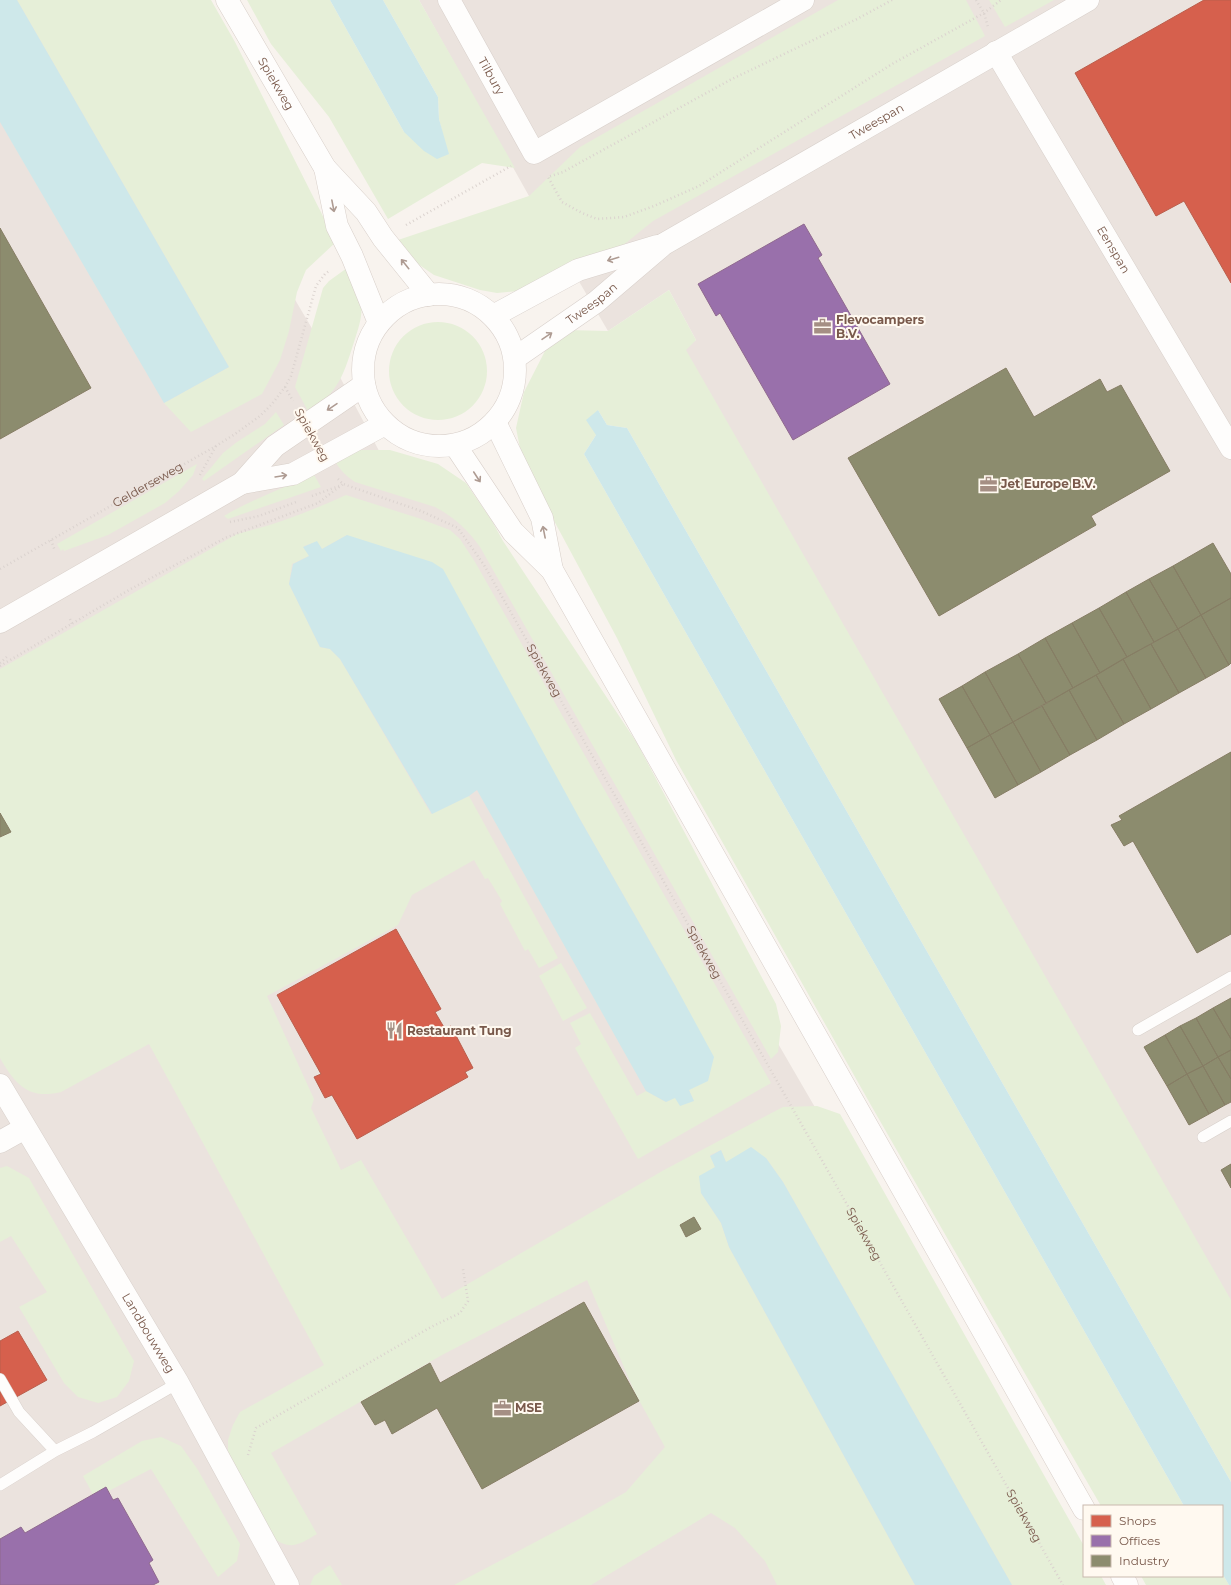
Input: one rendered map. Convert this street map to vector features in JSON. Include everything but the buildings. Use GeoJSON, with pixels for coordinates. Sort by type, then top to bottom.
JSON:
{"type":"FeatureCollection","features":[{"type":"Feature","properties":{"kind":"street","name":"Spiekweg"},"geometry":{"type":"LineString","coordinates":[[227,0],[325,168],[366,212],[383,238],[429,295]]}},
{"type":"Feature","properties":{"kind":"street","name":"Tilbury"},"geometry":{"type":"LineString","coordinates":[[449,0],[534,153],[803,0]]}},
{"type":"Feature","properties":{"kind":"street","name":"Tweespan"},"geometry":{"type":"LineString","coordinates":[[515,358],[596,302],[664,244],[1088,0]]}},
{"type":"Feature","properties":{"kind":"street","name":"Eenspan"},"geometry":{"type":"LineString","coordinates":[[996,52],[1231,448]]}},
{"type":"Feature","properties":{"kind":"street","name":"Spiekweg"},"geometry":{"type":"LineString","coordinates":[[325,168],[337,226],[352,256],[379,323]]}},
{"type":"Feature","properties":{"kind":"street","name":"Tweespan"},"geometry":{"type":"LineString","coordinates":[[493,316],[578,270],[664,244]]}},
{"type":"Feature","properties":{"kind":"street"},"geometry":{"type":"LineString","coordinates":[[429,295],[452,295],[474,302],[493,316],[507,335],[515,358],[515,381],[511,396],[495,422],[477,436],[456,445],[430,446],[405,439],[385,424],[372,406],[364,385],[363,363],[368,342],[379,323],[402,304],[429,295]]}},
{"type":"Feature","properties":{"kind":"street"},"geometry":{"type":"LineString","coordinates":[[0,622],[242,483],[275,446],[364,385]]}},
{"type":"Feature","properties":{"kind":"street"},"geometry":{"type":"LineString","coordinates":[[495,422],[542,518],[552,570]]}},
{"type":"Feature","properties":{"kind":"street"},"geometry":{"type":"LineString","coordinates":[[242,483],[292,474],[385,424]]}},
{"type":"Feature","properties":{"kind":"street"},"geometry":{"type":"LineString","coordinates":[[456,445],[513,532],[552,570],[1083,1507]]}},
{"type":"Feature","properties":{"kind":"street","name":"Landbouwweg"},"geometry":{"type":"LineString","coordinates":[[0,1085],[178,1384],[288,1585]]}},
{"type":"Feature","properties":{"kind":"street"},"geometry":{"type":"LineString","coordinates":[[0,1142],[25,1128]]}},
{"type":"Feature","properties":{"kind":"lane"},"geometry":{"type":"LineString","coordinates":[[1138,1030],[1231,977]]}},
{"type":"Feature","properties":{"kind":"lane"},"geometry":{"type":"LineString","coordinates":[[1203,1137],[1231,1121]]}},
{"type":"Feature","properties":{"kind":"lane"},"geometry":{"type":"LineString","coordinates":[[0,1379],[19,1412],[56,1451]]}},
{"type":"Feature","properties":{"kind":"lane"},"geometry":{"type":"LineString","coordinates":[[0,1485],[56,1451],[178,1384]]}},
{"type":"Feature","properties":{"kind":"path"},"geometry":{"type":"LineString","coordinates":[[892,0],[858,19],[730,80],[563,172],[548,177],[562,202],[597,219],[624,217],[654,206],[699,186],[892,64],[984,13],[1001,0]]}},
{"type":"Feature","properties":{"kind":"path","name":"Spiekweg"},"geometry":{"type":"LineString","coordinates":[[285,387],[306,425]]}},
{"type":"Feature","properties":{"kind":"path","name":"Gelderseweg"},"geometry":{"type":"LineString","coordinates":[[0,569],[235,434],[260,416],[285,387]]}},
{"type":"Feature","properties":{"kind":"path","name":"Spiekweg"},"geometry":{"type":"LineString","coordinates":[[324,457],[335,477],[343,484],[421,511],[458,528],[484,565],[1064,1585]]}},
{"type":"Feature","properties":{"kind":"path"},"geometry":{"type":"LineString","coordinates":[[308,498],[343,484]]}},
{"type":"Feature","properties":{"kind":"path"},"geometry":{"type":"LineString","coordinates":[[0,664],[129,590],[225,538],[318,503],[343,484]]}},
{"type":"Feature","properties":{"kind":"path"},"geometry":{"type":"LineString","coordinates":[[226,523],[259,516],[301,500]]}},
{"type":"Feature","properties":{"kind":"path"},"geometry":{"type":"LineString","coordinates":[[51,540],[56,551]]}},
{"type":"Feature","properties":{"kind":"path"},"geometry":{"type":"LineString","coordinates":[[70,619],[72,624]]}},
{"type":"Feature","properties":{"kind":"path"},"geometry":{"type":"LineString","coordinates":[[0,664],[9,655]]}},
{"type":"Feature","properties":{"kind":"path"},"geometry":{"type":"LineString","coordinates":[[230,1479],[245,1466],[256,1428],[431,1327],[460,1313],[468,1300],[463,1269]]}},
{"type":"Feature","properties":{"kind":"shaded area"},"geometry":{"type":"Polygon","coordinates":[[[0,0],[118,0],[333,364],[386,464],[463,501],[845,1159],[1079,1585],[0,1585],[0,0]]]}},
{"type":"Feature","properties":{"kind":"shaded area"},"geometry":{"type":"Polygon","coordinates":[[[419,0],[1231,0],[1231,1433],[636,380],[696,340],[669,290],[608,331],[529,196],[419,0]]]}},
{"type":"Feature","properties":{"kind":"green space"},"geometry":{"type":"Polygon","coordinates":[[[17,0],[211,0],[235,42],[336,242],[306,270],[297,292],[289,331],[280,360],[262,394],[191,432],[164,403],[229,367],[17,0]]]}},
{"type":"Feature","properties":{"kind":"green space"},"geometry":{"type":"Polygon","coordinates":[[[247,0],[330,0],[404,132],[442,131],[439,119],[438,97],[383,0],[419,0],[515,168],[482,163],[388,219],[329,117],[271,44],[247,0]]]}},
{"type":"Feature","properties":{"kind":"green space"},"geometry":{"type":"Polygon","coordinates":[[[838,0],[966,0],[985,36],[653,221],[579,281],[497,293],[480,290],[434,275],[418,264],[398,240],[529,196],[580,147],[838,0]]]}},
{"type":"Feature","properties":{"kind":"green space"},"geometry":{"type":"Polygon","coordinates":[[[989,0],[1054,0],[1005,27],[989,0]]]}},
{"type":"Feature","properties":{"kind":"green space"},"geometry":{"type":"Polygon","coordinates":[[[347,268],[357,289],[361,302],[361,316],[359,325],[348,361],[339,381],[334,389],[319,405],[308,411],[295,387],[323,288],[329,281],[347,268]]]}},
{"type":"Feature","properties":{"kind":"green space"},"geometry":{"type":"Polygon","coordinates":[[[669,290],[696,340],[686,350],[1231,1300],[1231,1482],[627,428],[607,425],[598,410],[596,435],[584,454],[1183,1505],[1100,1505],[872,1107],[676,760],[617,638],[523,463],[516,428],[524,392],[545,351],[567,330],[608,331],[669,290]]]}},
{"type":"Feature","properties":{"kind":"green space"},"geometry":{"type":"Polygon","coordinates":[[[438,322],[457,326],[472,337],[483,352],[487,371],[483,390],[472,405],[457,416],[438,420],[419,416],[404,405],[393,390],[389,371],[393,352],[404,337],[419,326],[438,322]]]}},
{"type":"Feature","properties":{"kind":"green space"},"geometry":{"type":"Polygon","coordinates":[[[276,412],[284,425],[204,481],[202,479],[223,453],[265,424],[276,412]]]}},
{"type":"Feature","properties":{"kind":"green space"},"geometry":{"type":"Polygon","coordinates":[[[360,450],[390,450],[438,464],[466,483],[492,521],[503,541],[637,743],[776,1004],[781,1026],[778,1052],[771,1059],[480,547],[460,524],[435,507],[355,482],[341,470],[335,461],[360,450]]]}},
{"type":"Feature","properties":{"kind":"green space"},"geometry":{"type":"Polygon","coordinates":[[[197,464],[193,475],[179,491],[165,503],[108,535],[64,551],[63,549],[61,551],[57,544],[197,464]]]}},
{"type":"Feature","properties":{"kind":"green space"},"geometry":{"type":"Polygon","coordinates":[[[313,473],[321,487],[228,519],[224,516],[246,504],[313,473]]]}},
{"type":"Feature","properties":{"kind":"green space"},"geometry":{"type":"Polygon","coordinates":[[[346,495],[450,530],[460,539],[475,562],[771,1083],[638,1159],[575,1048],[581,1044],[570,1023],[590,1013],[637,1096],[646,1091],[666,1102],[675,1097],[686,1102],[694,1101],[689,1090],[676,987],[581,821],[347,535],[322,549],[316,542],[304,546],[309,556],[292,564],[289,584],[320,647],[330,649],[340,659],[431,814],[469,796],[558,958],[539,968],[528,949],[525,951],[500,904],[502,901],[488,878],[485,879],[474,860],[412,895],[398,925],[267,996],[314,1099],[311,1108],[341,1170],[361,1160],[442,1299],[664,1170],[783,1107],[817,1106],[840,1114],[1083,1544],[1083,1577],[1102,1577],[1106,1585],[1012,1585],[783,1182],[766,1158],[726,1162],[721,1150],[710,1155],[715,1167],[701,1193],[721,1223],[729,1247],[915,1585],[777,1585],[765,1561],[735,1528],[711,1513],[591,1585],[454,1585],[577,1520],[626,1492],[665,1447],[635,1393],[587,1280],[442,1355],[271,1453],[317,1534],[294,1545],[284,1544],[272,1537],[228,1457],[228,1440],[233,1425],[240,1412],[324,1365],[149,1044],[61,1092],[50,1094],[31,1092],[24,1088],[11,1075],[0,1058],[0,669],[237,534],[320,507],[346,495]]]}},
{"type":"Feature","properties":{"kind":"green space"},"geometry":{"type":"Polygon","coordinates":[[[561,963],[587,1008],[563,1021],[539,976],[561,963]]]}},
{"type":"Feature","properties":{"kind":"green space"},"geometry":{"type":"Polygon","coordinates":[[[7,1166],[29,1178],[134,1361],[129,1381],[117,1397],[98,1403],[78,1397],[64,1383],[19,1307],[47,1292],[11,1236],[0,1242],[0,1168],[7,1166]]]}},
{"type":"Feature","properties":{"kind":"green space"},"geometry":{"type":"Polygon","coordinates":[[[161,1437],[181,1446],[198,1470],[240,1544],[237,1561],[218,1577],[151,1469],[95,1498],[83,1476],[142,1441],[161,1437]]]}},
{"type":"Feature","properties":{"kind":"green space"},"geometry":{"type":"Polygon","coordinates":[[[330,1565],[342,1585],[310,1585],[314,1576],[330,1565]]]}},
{"type":"Feature","properties":{"kind":"green space"},"geometry":{"type":"Polygon","coordinates":[[[1223,1575],[1229,1585],[1146,1585],[1142,1577],[1223,1577],[1223,1575]]]}},
{"type":"Feature","properties":{"kind":"water"},"geometry":{"type":"Polygon","coordinates":[[[0,0],[17,0],[229,367],[164,403],[0,122],[0,0]]]}},
{"type":"Feature","properties":{"kind":"water"},"geometry":{"type":"Polygon","coordinates":[[[330,0],[383,0],[438,97],[439,119],[449,154],[437,159],[424,151],[404,132],[330,0]]]}},
{"type":"Feature","properties":{"kind":"water"},"geometry":{"type":"Polygon","coordinates":[[[598,410],[607,425],[627,428],[1231,1482],[1231,1585],[1229,1585],[1223,1575],[1223,1505],[1183,1505],[584,454],[596,435],[586,420],[598,410]]]}},
{"type":"Feature","properties":{"kind":"water"},"geometry":{"type":"Polygon","coordinates":[[[347,535],[432,562],[443,569],[581,821],[676,987],[714,1057],[708,1081],[689,1090],[694,1101],[680,1106],[675,1098],[666,1102],[646,1091],[477,790],[469,796],[432,814],[340,659],[330,649],[320,647],[289,584],[293,564],[309,556],[303,547],[317,541],[322,549],[347,535]]]}},
{"type":"Feature","properties":{"kind":"water"},"geometry":{"type":"Polygon","coordinates":[[[751,1147],[766,1158],[783,1182],[1012,1585],[915,1585],[729,1247],[721,1223],[701,1193],[699,1176],[715,1167],[710,1156],[721,1150],[726,1162],[751,1147]]]}},
{"type":"Feature","properties":{"kind":"place","name":"Flevocampers B.V."},"geometry":{"type":"Point","coordinates":[823,327]}},
{"type":"Feature","properties":{"kind":"place","name":"Jet Europe B.V."},"geometry":{"type":"Point","coordinates":[988,484]}},
{"type":"Feature","properties":{"kind":"place","name":"Restaurant Tung"},"geometry":{"type":"Point","coordinates":[394,1031]}},
{"type":"Feature","properties":{"kind":"place","name":"MSE"},"geometry":{"type":"Point","coordinates":[502,1408]}}]}
